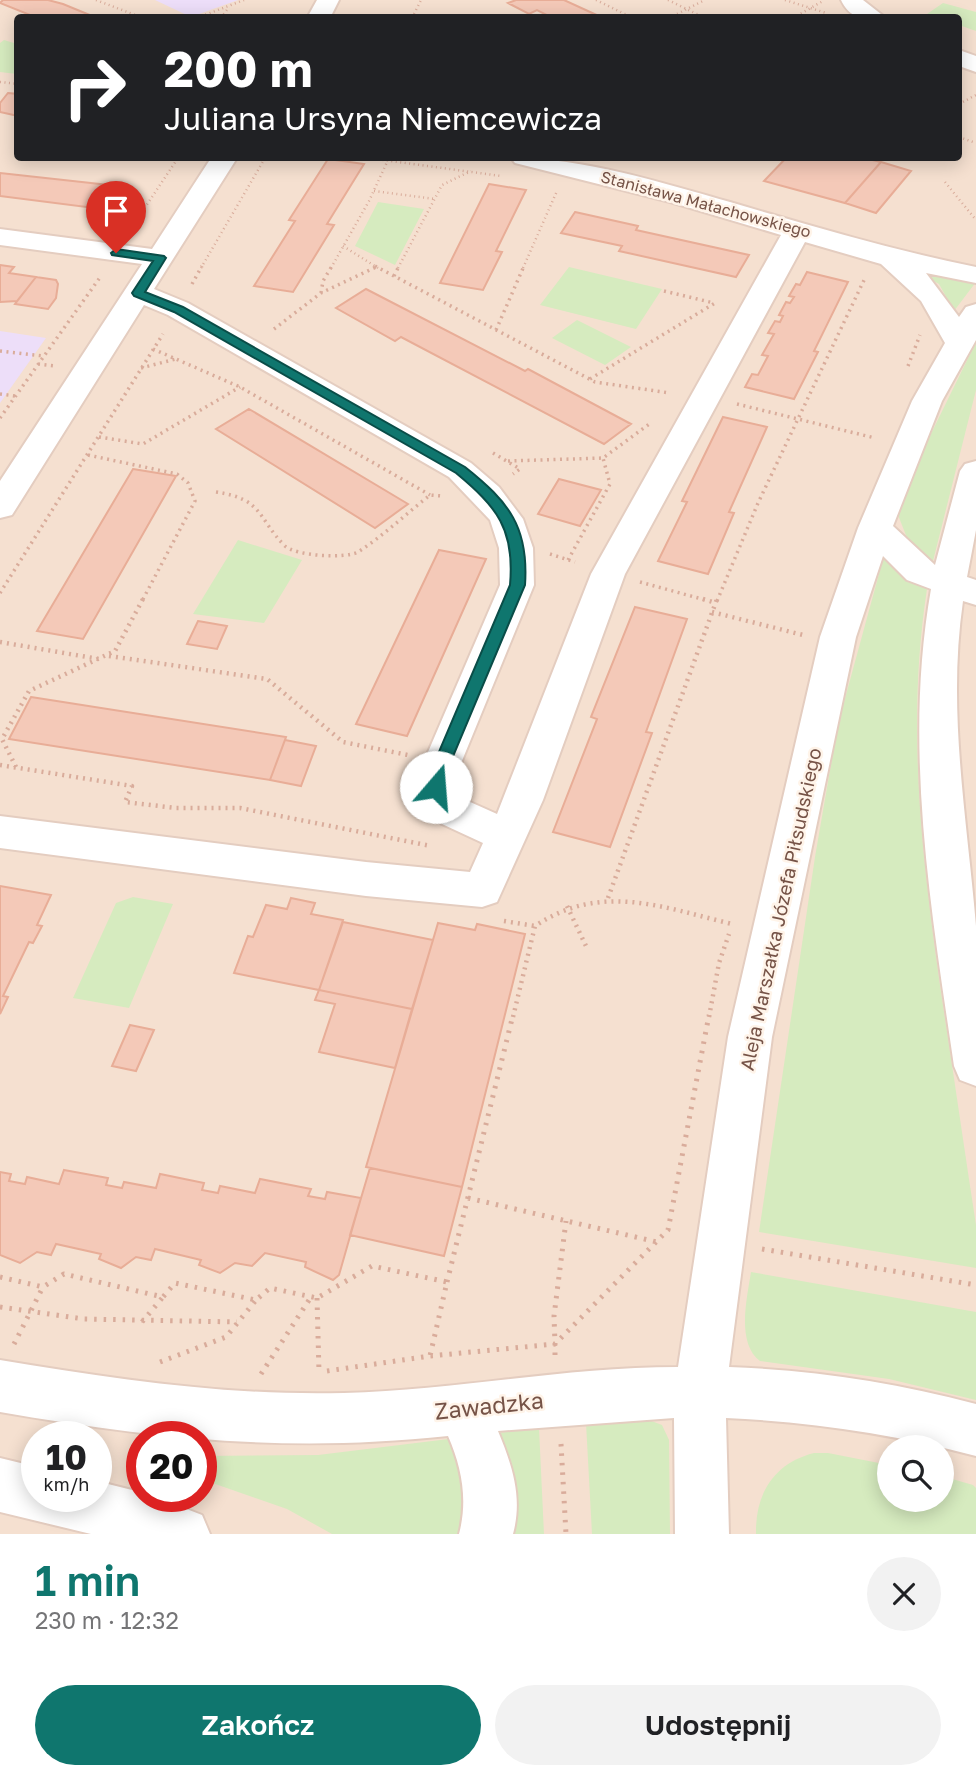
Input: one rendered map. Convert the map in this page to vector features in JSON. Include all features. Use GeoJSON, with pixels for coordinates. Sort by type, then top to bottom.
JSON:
{"type":"FeatureCollection","features":[{"type":"Feature","properties":{"kind":"street"},"geometry":{"type":"LineString","coordinates":[[852,0],[856,8],[867,14]]}},
{"type":"Feature","properties":{"kind":"street"},"geometry":{"type":"LineString","coordinates":[[0,507],[222,161]]}},
{"type":"Feature","properties":{"kind":"street","name":"Stanisława Małachowskiego"},"geometry":{"type":"LineString","coordinates":[[538,161],[597,174],[798,229],[928,289],[958,341]]}},
{"type":"Feature","properties":{"kind":"street"},"geometry":{"type":"LineString","coordinates":[[0,832],[312,873],[482,890],[523,800],[608,573],[693,397],[798,229]]}},
{"type":"Feature","properties":{"kind":"street"},"geometry":{"type":"LineString","coordinates":[[0,237],[160,258]]}},
{"type":"Feature","properties":{"kind":"street","name":"Stanisława Małachowskiego"},"geometry":{"type":"LineString","coordinates":[[877,265],[976,275]]}},
{"type":"Feature","properties":{"kind":"street"},"geometry":{"type":"LineString","coordinates":[[138,293],[178,309],[460,470],[489,493],[508,516],[520,556],[517,585],[438,773],[436,787],[443,807],[500,847]]}},
{"type":"Feature","properties":{"kind":"street","name":"Aleja Marszałka Józefa Piłsudskiego"},"geometry":{"type":"LineString","coordinates":[[702,1534],[700,1392],[750,1037],[838,637],[875,528],[927,401],[958,341],[976,313]]}},
{"type":"Feature","properties":{"kind":"street"},"geometry":{"type":"LineString","coordinates":[[976,471],[962,588],[938,670],[940,802],[976,1066]]}},
{"type":"Feature","properties":{"kind":"street"},"geometry":{"type":"LineString","coordinates":[[875,528],[919,572],[962,588]]}},
{"type":"Feature","properties":{"kind":"street","name":"Zawadzka"},"geometry":{"type":"LineString","coordinates":[[12,1355],[230,1417],[345,1419],[559,1398],[700,1392],[814,1397],[948,1422],[976,1430]]}},
{"type":"Feature","properties":{"kind":"street"},"geometry":{"type":"LineString","coordinates":[[462,1409],[485,1461],[492,1518],[486,1534]]}},
{"type":"Feature","properties":{"kind":"street"},"geometry":{"type":"LineString","coordinates":[[0,1485],[21,1490]]}},
{"type":"Feature","properties":{"kind":"street"},"geometry":{"type":"LineString","coordinates":[[111,1512],[183,1534]]}},
{"type":"Feature","properties":{"kind":"path"},"geometry":{"type":"LineString","coordinates":[[96,0],[133,14]]}},
{"type":"Feature","properties":{"kind":"path"},"geometry":{"type":"LineString","coordinates":[[207,14],[244,0]]}},
{"type":"Feature","properties":{"kind":"path"},"geometry":{"type":"LineString","coordinates":[[596,0],[625,14]]}},
{"type":"Feature","properties":{"kind":"path"},"geometry":{"type":"LineString","coordinates":[[668,0],[697,14]]}},
{"type":"Feature","properties":{"kind":"path"},"geometry":{"type":"LineString","coordinates":[[677,14],[705,0]]}},
{"type":"Feature","properties":{"kind":"path"},"geometry":{"type":"LineString","coordinates":[[785,0],[814,7]]}},
{"type":"Feature","properties":{"kind":"path"},"geometry":{"type":"LineString","coordinates":[[801,14],[823,0]]}},
{"type":"Feature","properties":{"kind":"path"},"geometry":{"type":"LineString","coordinates":[[224,14],[231,5]]}},
{"type":"Feature","properties":{"kind":"path"},"geometry":{"type":"LineString","coordinates":[[0,418],[116,253],[176,161]]}},
{"type":"Feature","properties":{"kind":"path"},"geometry":{"type":"LineString","coordinates":[[0,593],[178,309],[263,161]]}},
{"type":"Feature","properties":{"kind":"path"},"geometry":{"type":"LineString","coordinates":[[321,293],[323,281],[374,191],[388,161]]}},
{"type":"Feature","properties":{"kind":"path"},"geometry":{"type":"LineString","coordinates":[[394,277],[442,185],[471,170]]}},
{"type":"Feature","properties":{"kind":"path"},"geometry":{"type":"LineString","coordinates":[[945,182],[976,220]]}},
{"type":"Feature","properties":{"kind":"path"},"geometry":{"type":"LineString","coordinates":[[496,330],[559,187]]}},
{"type":"Feature","properties":{"kind":"path"},"geometry":{"type":"LineString","coordinates":[[374,191],[435,199]]}},
{"type":"Feature","properties":{"kind":"path"},"geometry":{"type":"LineString","coordinates":[[343,246],[394,277],[590,379],[800,419],[886,441]]}},
{"type":"Feature","properties":{"kind":"path"},"geometry":{"type":"LineString","coordinates":[[608,898],[712,612],[758,503],[877,265]]}},
{"type":"Feature","properties":{"kind":"path"},"geometry":{"type":"LineString","coordinates":[[274,330],[321,293],[376,267]]}},
{"type":"Feature","properties":{"kind":"path"},"geometry":{"type":"LineString","coordinates":[[590,379],[715,303]]}},
{"type":"Feature","properties":{"kind":"path"},"geometry":{"type":"LineString","coordinates":[[153,349],[240,387],[430,495],[451,499]]}},
{"type":"Feature","properties":{"kind":"path"},"geometry":{"type":"LineString","coordinates":[[0,351],[44,356]]}},
{"type":"Feature","properties":{"kind":"path"},"geometry":{"type":"LineString","coordinates":[[141,368],[177,359]]}},
{"type":"Feature","properties":{"kind":"path"},"geometry":{"type":"LineString","coordinates":[[99,437],[143,444],[240,387]]}},
{"type":"Feature","properties":{"kind":"path"},"geometry":{"type":"LineString","coordinates":[[0,394],[15,396]]}},
{"type":"Feature","properties":{"kind":"path"},"geometry":{"type":"LineString","coordinates":[[507,461],[603,458],[671,408],[693,397]]}},
{"type":"Feature","properties":{"kind":"path"},"geometry":{"type":"LineString","coordinates":[[88,455],[165,469],[188,483],[194,494],[193,506],[110,656]]}},
{"type":"Feature","properties":{"kind":"path"},"geometry":{"type":"LineString","coordinates":[[568,560],[610,484],[603,458]]}},
{"type":"Feature","properties":{"kind":"path"},"geometry":{"type":"LineString","coordinates":[[216,492],[237,495],[261,511],[286,547],[305,555],[355,554],[430,495]]}},
{"type":"Feature","properties":{"kind":"path"},"geometry":{"type":"LineString","coordinates":[[712,612],[814,638]]}},
{"type":"Feature","properties":{"kind":"path"},"geometry":{"type":"LineString","coordinates":[[0,642],[101,659]]}},
{"type":"Feature","properties":{"kind":"path"},"geometry":{"type":"LineString","coordinates":[[16,767],[2,739],[29,691],[110,656],[267,679],[342,742],[416,757]]}},
{"type":"Feature","properties":{"kind":"path"},"geometry":{"type":"LineString","coordinates":[[0,765],[132,786],[125,802],[176,808],[240,808],[500,847]]}},
{"type":"Feature","properties":{"kind":"path"},"geometry":{"type":"LineString","coordinates":[[430,1356],[535,926],[549,914],[567,906],[608,898],[732,924]]}},
{"type":"Feature","properties":{"kind":"path"},"geometry":{"type":"LineString","coordinates":[[567,906],[586,946]]}},
{"type":"Feature","properties":{"kind":"path"},"geometry":{"type":"LineString","coordinates":[[468,1198],[657,1242]]}},
{"type":"Feature","properties":{"kind":"path"},"geometry":{"type":"LineString","coordinates":[[307,1373],[430,1356],[555,1344],[554,1316],[566,1221]]}},
{"type":"Feature","properties":{"kind":"path"},"geometry":{"type":"LineString","coordinates":[[668,1230],[721,1242],[976,1284]]}},
{"type":"Feature","properties":{"kind":"path"},"geometry":{"type":"LineString","coordinates":[[271,1377],[258,1378],[314,1298],[372,1266],[447,1282]]}},
{"type":"Feature","properties":{"kind":"path"},"geometry":{"type":"LineString","coordinates":[[12,1355],[28,1311],[43,1287],[64,1274],[163,1297]]}},
{"type":"Feature","properties":{"kind":"path"},"geometry":{"type":"LineString","coordinates":[[0,1277],[43,1287]]}},
{"type":"Feature","properties":{"kind":"path"},"geometry":{"type":"LineString","coordinates":[[142,1322],[175,1283],[256,1300]]}},
{"type":"Feature","properties":{"kind":"path"},"geometry":{"type":"LineString","coordinates":[[171,1369],[149,1367],[226,1337],[256,1300],[270,1289],[314,1298]]}},
{"type":"Feature","properties":{"kind":"path"},"geometry":{"type":"LineString","coordinates":[[314,1298],[319,1372]]}},
{"type":"Feature","properties":{"kind":"path"},"geometry":{"type":"LineString","coordinates":[[0,1307],[142,1322],[237,1322]]}},
{"type":"Feature","properties":{"kind":"shaded area"},"geometry":{"type":"Polygon","coordinates":[[[0,0],[976,0],[976,1534],[0,1534],[0,0]]]}},
{"type":"Feature","properties":{"kind":"shaded area"},"geometry":{"type":"Polygon","coordinates":[[[155,0],[238,0],[199,14],[185,14],[155,0]]]}},
{"type":"Feature","properties":{"kind":"shaded area"},"geometry":{"type":"Polygon","coordinates":[[[0,331],[46,338],[0,403],[0,331]]]}},
{"type":"Feature","properties":{"kind":"green space"},"geometry":{"type":"Polygon","coordinates":[[[943,3],[976,12],[976,31],[962,26],[962,14],[927,14],[943,3]]]}},
{"type":"Feature","properties":{"kind":"green space"},"geometry":{"type":"Polygon","coordinates":[[[4,40],[14,43],[14,74],[0,72],[0,43],[4,40]]]}},
{"type":"Feature","properties":{"kind":"green space"},"geometry":{"type":"Polygon","coordinates":[[[378,202],[424,209],[395,265],[355,246],[378,202]]]}},
{"type":"Feature","properties":{"kind":"green space"},"geometry":{"type":"Polygon","coordinates":[[[905,265],[976,282],[954,311],[939,284],[905,265]]]}},
{"type":"Feature","properties":{"kind":"green space"},"geometry":{"type":"Polygon","coordinates":[[[569,267],[662,289],[636,329],[540,305],[569,267]]]}},
{"type":"Feature","properties":{"kind":"green space"},"geometry":{"type":"Polygon","coordinates":[[[577,320],[631,347],[605,365],[552,338],[577,320]]]}},
{"type":"Feature","properties":{"kind":"green space"},"geometry":{"type":"Polygon","coordinates":[[[976,342],[976,390],[932,565],[909,543],[898,515],[923,450],[976,342]]]}},
{"type":"Feature","properties":{"kind":"green space"},"geometry":{"type":"Polygon","coordinates":[[[238,540],[302,560],[264,623],[193,614],[238,540]]]}},
{"type":"Feature","properties":{"kind":"green space"},"geometry":{"type":"Polygon","coordinates":[[[885,552],[927,589],[918,690],[919,791],[934,942],[976,1225],[976,1268],[759,1232],[815,857],[838,724],[885,552]]]}},
{"type":"Feature","properties":{"kind":"green space"},"geometry":{"type":"Polygon","coordinates":[[[133,897],[173,904],[129,1008],[73,998],[116,903],[133,897]]]}},
{"type":"Feature","properties":{"kind":"green space"},"geometry":{"type":"Polygon","coordinates":[[[751,1272],[976,1312],[976,1400],[889,1379],[760,1361],[748,1343],[746,1332],[751,1272]]]}},
{"type":"Feature","properties":{"kind":"green space"},"geometry":{"type":"Polygon","coordinates":[[[646,1419],[662,1425],[669,1440],[670,1534],[592,1534],[586,1423],[646,1419]]]}},
{"type":"Feature","properties":{"kind":"green space"},"geometry":{"type":"Polygon","coordinates":[[[539,1428],[544,1534],[332,1534],[287,1509],[217,1485],[217,1456],[318,1455],[539,1428]]]}},
{"type":"Feature","properties":{"kind":"green space"},"geometry":{"type":"Polygon","coordinates":[[[814,1453],[828,1453],[877,1463],[877,1512],[954,1512],[954,1479],[973,1485],[976,1488],[976,1534],[756,1534],[763,1493],[778,1472],[800,1458],[814,1453]]]}},
{"type":"Feature","properties":{"kind":"building"},"geometry":{"type":"Polygon","coordinates":[[[3,0],[48,0],[87,14],[28,14],[0,3],[3,0]]]}},
{"type":"Feature","properties":{"kind":"building"},"geometry":{"type":"Polygon","coordinates":[[[516,0],[564,0],[594,14],[545,14],[537,10],[529,14],[508,3],[516,0]]]}},
{"type":"Feature","properties":{"kind":"building"},"geometry":{"type":"Polygon","coordinates":[[[8,93],[14,94],[14,115],[0,112],[0,103],[8,93]]]}},
{"type":"Feature","properties":{"kind":"building"},"geometry":{"type":"Polygon","coordinates":[[[327,161],[364,164],[327,224],[334,225],[293,292],[254,286],[295,221],[289,220],[327,161]]]}},
{"type":"Feature","properties":{"kind":"building"},"geometry":{"type":"Polygon","coordinates":[[[783,161],[881,162],[845,203],[764,181],[783,161]]]}},
{"type":"Feature","properties":{"kind":"building"},"geometry":{"type":"Polygon","coordinates":[[[881,162],[911,171],[876,213],[845,203],[881,162]]]}},
{"type":"Feature","properties":{"kind":"building"},"geometry":{"type":"Polygon","coordinates":[[[0,173],[117,188],[102,209],[0,196],[0,173]]]}},
{"type":"Feature","properties":{"kind":"building"},"geometry":{"type":"Polygon","coordinates":[[[489,184],[526,190],[496,251],[502,252],[483,290],[440,283],[489,184]]]}},
{"type":"Feature","properties":{"kind":"building"},"geometry":{"type":"Polygon","coordinates":[[[575,212],[638,226],[636,230],[749,255],[736,277],[619,251],[622,246],[561,233],[575,212]]]}},
{"type":"Feature","properties":{"kind":"building"},"geometry":{"type":"Polygon","coordinates":[[[0,265],[14,267],[9,273],[36,277],[17,301],[0,302],[0,265]]]}},
{"type":"Feature","properties":{"kind":"building"},"geometry":{"type":"Polygon","coordinates":[[[807,272],[848,282],[794,399],[745,387],[752,374],[758,375],[768,356],[762,355],[774,334],[768,333],[775,321],[780,322],[783,316],[779,315],[786,302],[790,303],[794,297],[789,296],[796,284],[800,285],[807,272]]]}},
{"type":"Feature","properties":{"kind":"building"},"geometry":{"type":"Polygon","coordinates":[[[36,277],[56,280],[58,284],[56,298],[48,309],[15,304],[36,277]]]}},
{"type":"Feature","properties":{"kind":"building"},"geometry":{"type":"Polygon","coordinates":[[[366,289],[525,371],[528,369],[631,424],[604,444],[401,337],[395,341],[336,308],[366,289]]]}},
{"type":"Feature","properties":{"kind":"building"},"geometry":{"type":"Polygon","coordinates":[[[249,409],[408,504],[375,528],[216,429],[249,409]]]}},
{"type":"Feature","properties":{"kind":"building"},"geometry":{"type":"Polygon","coordinates":[[[723,417],[767,427],[729,512],[734,513],[708,574],[658,561],[687,502],[682,501],[723,417]]]}},
{"type":"Feature","properties":{"kind":"building"},"geometry":{"type":"Polygon","coordinates":[[[133,469],[176,476],[83,639],[37,631],[133,469]]]}},
{"type":"Feature","properties":{"kind":"building"},"geometry":{"type":"Polygon","coordinates":[[[559,479],[601,490],[580,526],[538,514],[559,479]]]}},
{"type":"Feature","properties":{"kind":"building"},"geometry":{"type":"Polygon","coordinates":[[[439,550],[486,559],[407,736],[356,724],[439,550]]]}},
{"type":"Feature","properties":{"kind":"building"},"geometry":{"type":"Polygon","coordinates":[[[635,607],[687,619],[646,732],[652,733],[610,847],[553,832],[597,719],[591,717],[635,607]]]}},
{"type":"Feature","properties":{"kind":"building"},"geometry":{"type":"Polygon","coordinates":[[[198,621],[227,626],[217,649],[187,644],[198,621]]]}},
{"type":"Feature","properties":{"kind":"building"},"geometry":{"type":"Polygon","coordinates":[[[31,697],[286,737],[270,780],[9,739],[31,697]]]}},
{"type":"Feature","properties":{"kind":"building"},"geometry":{"type":"Polygon","coordinates":[[[285,740],[316,746],[301,786],[270,780],[285,740]]]}},
{"type":"Feature","properties":{"kind":"building"},"geometry":{"type":"Polygon","coordinates":[[[0,886],[51,895],[37,925],[42,926],[33,943],[29,942],[3,996],[8,997],[0,1014],[0,886]]]}},
{"type":"Feature","properties":{"kind":"building"},"geometry":{"type":"Polygon","coordinates":[[[291,898],[315,903],[311,914],[343,920],[319,990],[234,973],[248,936],[253,937],[266,905],[287,909],[291,898]]]}},
{"type":"Feature","properties":{"kind":"building"},"geometry":{"type":"Polygon","coordinates":[[[343,922],[433,940],[412,1009],[319,990],[343,922]]]}},
{"type":"Feature","properties":{"kind":"building"},"geometry":{"type":"Polygon","coordinates":[[[438,923],[475,930],[477,924],[525,934],[462,1187],[366,1167],[438,923]]]}},
{"type":"Feature","properties":{"kind":"building"},"geometry":{"type":"Polygon","coordinates":[[[319,990],[412,1009],[395,1068],[319,1052],[335,1004],[315,1000],[319,990]]]}},
{"type":"Feature","properties":{"kind":"building"},"geometry":{"type":"Polygon","coordinates":[[[130,1025],[154,1030],[136,1071],[112,1066],[130,1025]]]}},
{"type":"Feature","properties":{"kind":"building"},"geometry":{"type":"Polygon","coordinates":[[[370,1168],[462,1187],[444,1256],[350,1235],[370,1168]]]}},
{"type":"Feature","properties":{"kind":"building"},"geometry":{"type":"Polygon","coordinates":[[[64,1170],[108,1178],[106,1185],[122,1188],[124,1182],[156,1188],[160,1174],[204,1183],[202,1190],[218,1193],[220,1186],[255,1193],[260,1179],[311,1189],[308,1196],[325,1199],[327,1192],[361,1198],[339,1275],[333,1280],[305,1267],[306,1262],[265,1253],[252,1266],[235,1263],[220,1273],[199,1265],[201,1260],[155,1249],[151,1260],[136,1257],[121,1268],[99,1259],[101,1254],[56,1244],[51,1255],[37,1252],[20,1263],[0,1255],[0,1172],[11,1174],[9,1181],[25,1184],[27,1177],[59,1184],[64,1170]]]}},
{"type":"Feature","properties":{"kind":"route"},"geometry":{"type":"LineString","coordinates":[[116,253],[160,258],[138,293],[178,309],[460,470],[489,493],[508,516],[520,556],[517,585],[438,773],[436,787]]}}]}
